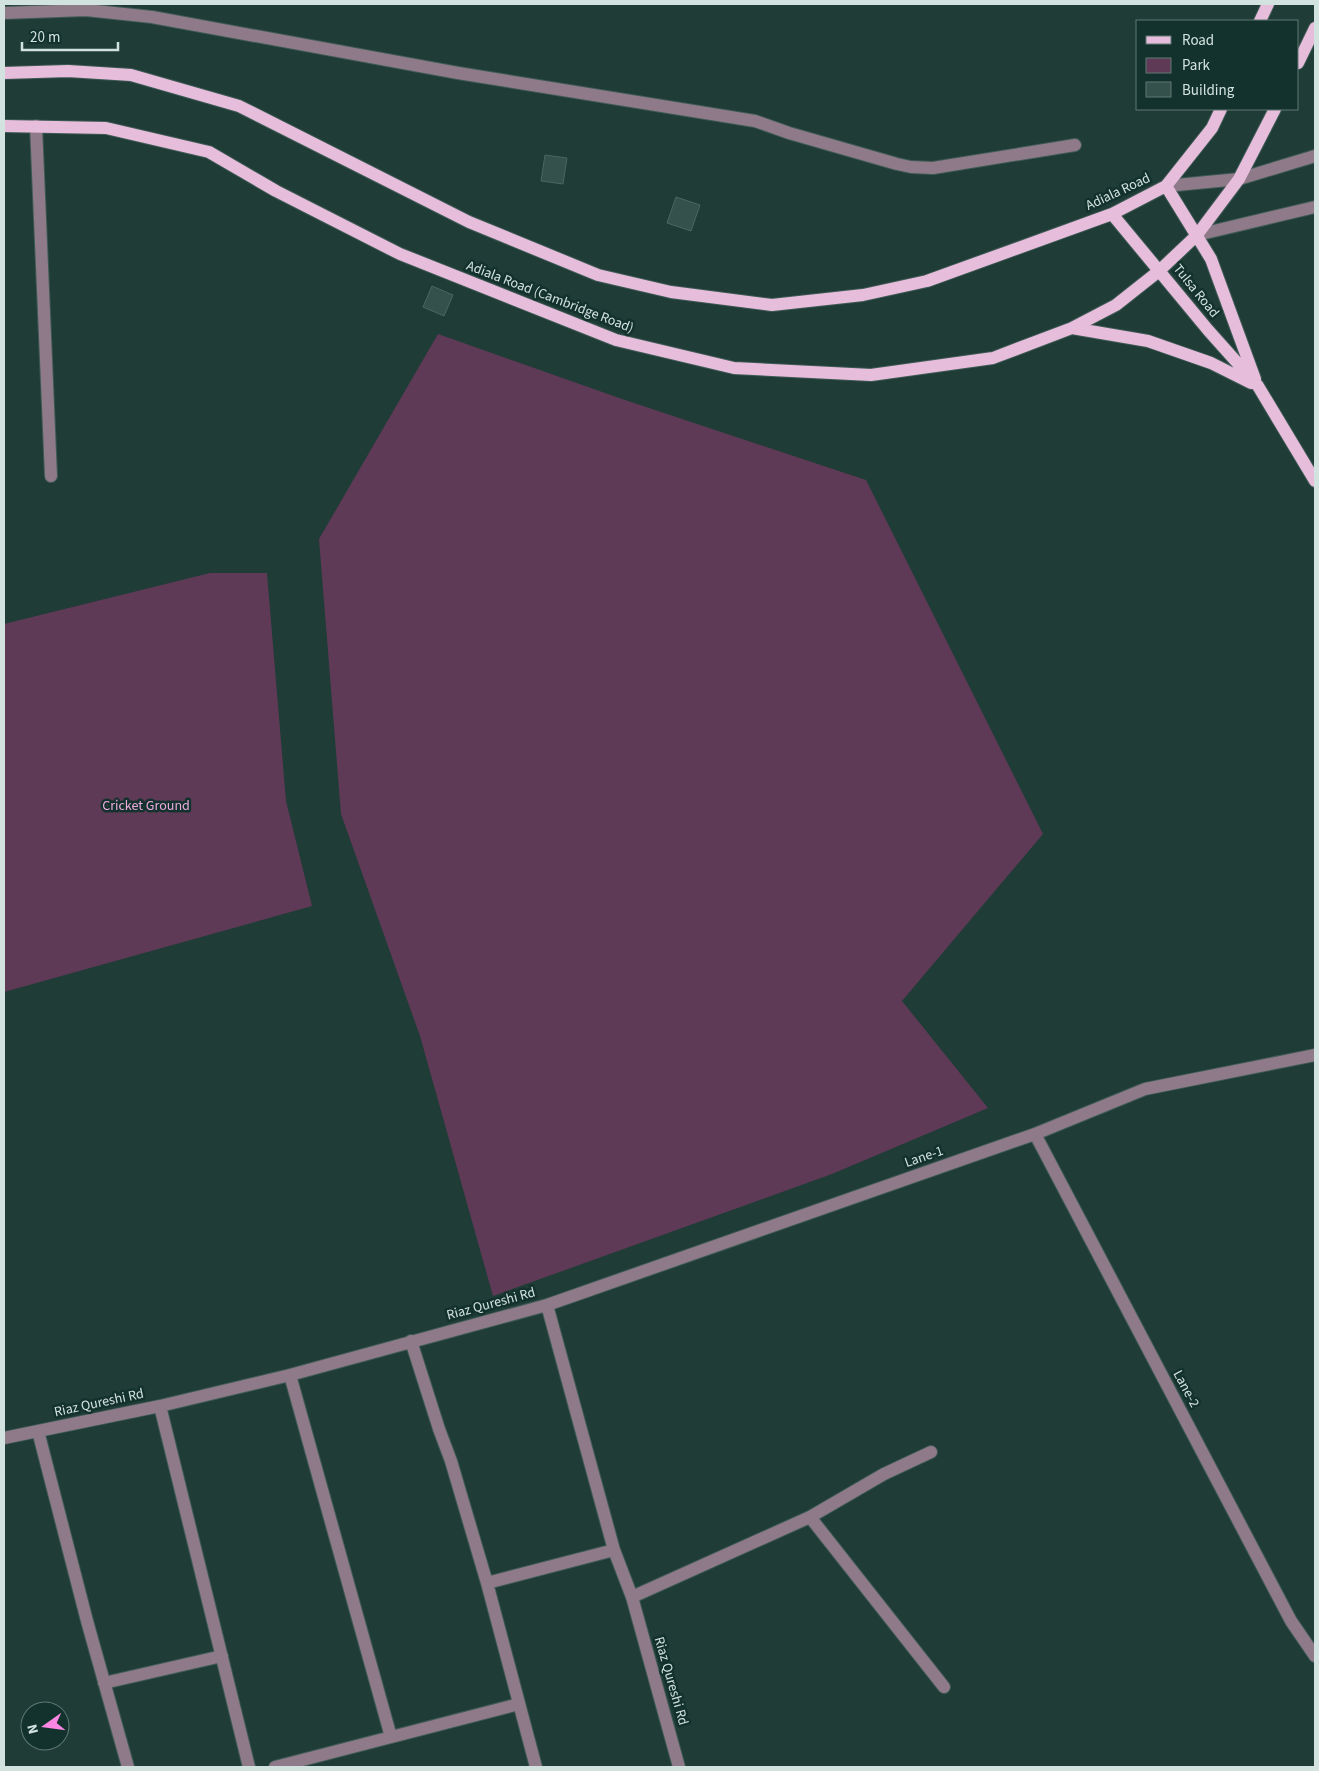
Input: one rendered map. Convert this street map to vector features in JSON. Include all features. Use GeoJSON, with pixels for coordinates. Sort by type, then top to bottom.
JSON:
{"type":"FeatureCollection","features":[{"type":"Feature","properties":{"kind":"main road"},"geometry":{"type":"LineString","coordinates":[[1260,20],[1268,4]]}},
{"type":"Feature","properties":{"kind":"main road"},"geometry":{"type":"LineString","coordinates":[[1299,61],[1315,28]]}},
{"type":"Feature","properties":{"kind":"main road","name":"Adiala Road"},"geometry":{"type":"LineString","coordinates":[[4,73],[68,71],[131,75],[239,106],[469,222],[598,276],[672,292],[772,305],[863,295],[927,281],[1112,214],[1166,186],[1212,128],[1221,110]]}},
{"type":"Feature","properties":{"kind":"main road"},"geometry":{"type":"LineString","coordinates":[[1197,235],[1239,179],[1274,110]]}},
{"type":"Feature","properties":{"kind":"main road","name":"Adiala Road (Cambridge Road)"},"geometry":{"type":"LineString","coordinates":[[4,126],[106,128],[209,152],[276,191],[400,254],[616,340],[734,368],[871,375],[993,358],[1072,328],[1116,305],[1159,271],[1197,235]]}},
{"type":"Feature","properties":{"kind":"main road","name":"Tulsa Road"},"geometry":{"type":"LineString","coordinates":[[1166,186],[1211,259],[1258,386],[1315,481]]}},
{"type":"Feature","properties":{"kind":"main road","name":"Tulsa Road"},"geometry":{"type":"LineString","coordinates":[[1112,214],[1208,330],[1258,386]]}},
{"type":"Feature","properties":{"kind":"main road"},"geometry":{"type":"LineString","coordinates":[[1072,328],[1148,341],[1211,363],[1258,386]]}},
{"type":"Feature","properties":{"kind":"street"},"geometry":{"type":"LineString","coordinates":[[4,13],[86,10],[152,17],[458,73],[755,121],[789,133],[911,167],[933,168],[1075,145]]}},
{"type":"Feature","properties":{"kind":"street"},"geometry":{"type":"LineString","coordinates":[[36,126],[51,476]]}},
{"type":"Feature","properties":{"kind":"street"},"geometry":{"type":"LineString","coordinates":[[1166,186],[1239,179],[1315,156]]}},
{"type":"Feature","properties":{"kind":"street"},"geometry":{"type":"LineString","coordinates":[[1197,235],[1315,207]]}},
{"type":"Feature","properties":{"kind":"street","name":"Lane-1"},"geometry":{"type":"LineString","coordinates":[[547,1305],[1035,1134],[1145,1089],[1315,1055]]}},
{"type":"Feature","properties":{"kind":"street","name":"Lane-2"},"geometry":{"type":"LineString","coordinates":[[1035,1134],[1291,1621],[1315,1656]]}},
{"type":"Feature","properties":{"kind":"street","name":"Riaz Qureshi Rd"},"geometry":{"type":"LineString","coordinates":[[4,1438],[160,1406],[290,1375],[547,1305],[614,1550],[632,1597],[679,1767]]}},
{"type":"Feature","properties":{"kind":"street"},"geometry":{"type":"LineString","coordinates":[[411,1341],[439,1429],[452,1461],[536,1767]]}},
{"type":"Feature","properties":{"kind":"street"},"geometry":{"type":"LineString","coordinates":[[290,1375],[391,1737]]}},
{"type":"Feature","properties":{"kind":"street"},"geometry":{"type":"LineString","coordinates":[[160,1406],[249,1767]]}},
{"type":"Feature","properties":{"kind":"street"},"geometry":{"type":"LineString","coordinates":[[38,1431],[128,1767]]}},
{"type":"Feature","properties":{"kind":"street"},"geometry":{"type":"LineString","coordinates":[[632,1597],[810,1517],[884,1474],[931,1452]]}},
{"type":"Feature","properties":{"kind":"street"},"geometry":{"type":"LineString","coordinates":[[810,1517],[944,1686]]}},
{"type":"Feature","properties":{"kind":"street"},"geometry":{"type":"LineString","coordinates":[[487,1583],[614,1550]]}},
{"type":"Feature","properties":{"kind":"street"},"geometry":{"type":"LineString","coordinates":[[104,1683],[222,1656]]}},
{"type":"Feature","properties":{"kind":"street"},"geometry":{"type":"LineString","coordinates":[[275,1767],[519,1704]]}},
{"type":"Feature","properties":{"kind":"green space"},"geometry":{"type":"Polygon","coordinates":[[[438,334],[622,399],[866,480],[1043,834],[902,1001],[988,1108],[832,1174],[493,1296],[420,1036],[341,814],[319,539],[438,334]]]}},
{"type":"Feature","properties":{"kind":"green space","name":"Cricket Ground"},"geometry":{"type":"Polygon","coordinates":[[[210,573],[267,573],[286,801],[312,906],[4,992],[4,624],[210,573]]]}},
{"type":"Feature","properties":{"kind":"building"},"geometry":{"type":"Polygon","coordinates":[[[545,155],[567,158],[563,184],[541,181],[545,155]]]}},
{"type":"Feature","properties":{"kind":"building"},"geometry":{"type":"Polygon","coordinates":[[[676,197],[700,205],[691,231],[667,223],[676,197]]]}},
{"type":"Feature","properties":{"kind":"building"},"geometry":{"type":"Polygon","coordinates":[[[432,286],[453,295],[444,316],[423,307],[432,286]]]}}]}
